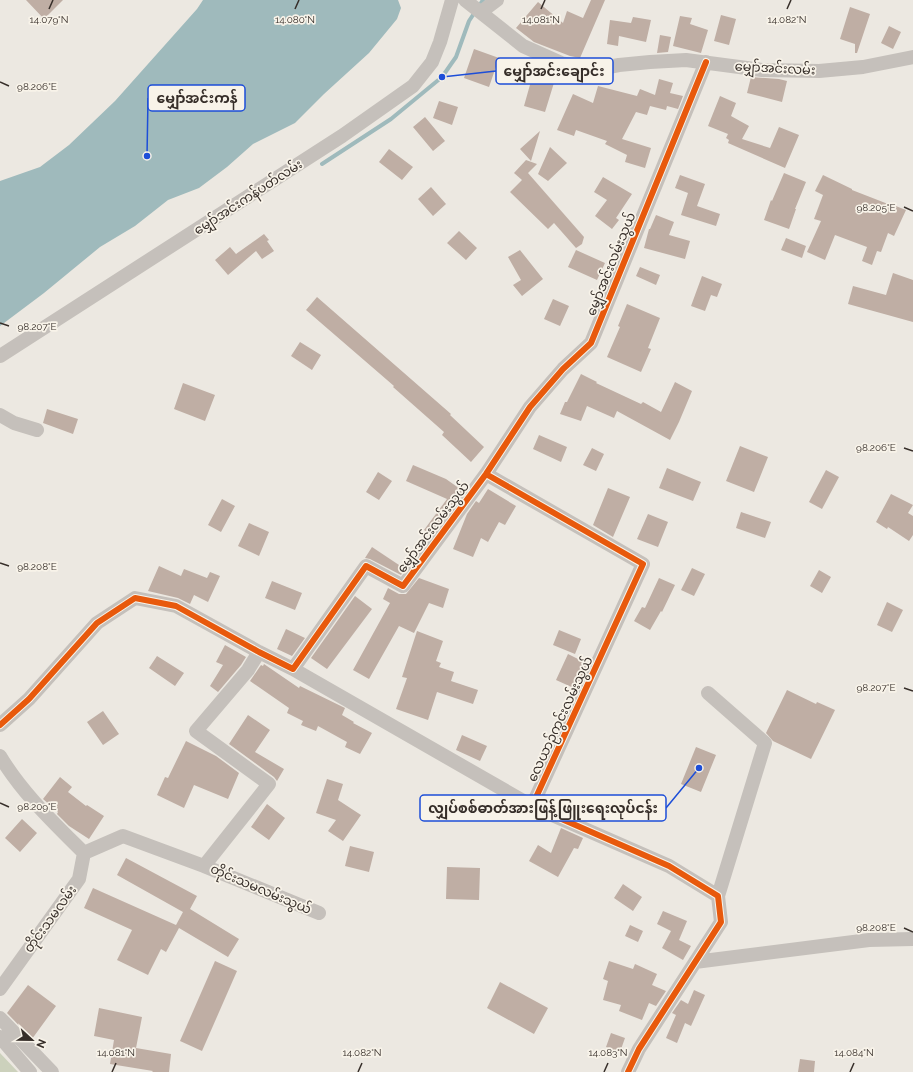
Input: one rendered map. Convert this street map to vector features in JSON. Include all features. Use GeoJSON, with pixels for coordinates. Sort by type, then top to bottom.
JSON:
{"type":"FeatureCollection","features":[{"type":"Feature","properties":{"kind":"street","name":"မျှော်အင်းကန်ပတ်လမ်း"},"geometry":{"type":"LineString","coordinates":[[0,356],[342,136],[413,86],[432,62],[440,42],[452,0]]}},
{"type":"Feature","properties":{"kind":"street","name":"မျှော်အင်းလမ်း"},"geometry":{"type":"LineString","coordinates":[[465,0],[523,46],[560,62],[581,67],[598,69],[650,62],[686,60],[762,70],[819,71],[863,67],[913,56]]}},
{"type":"Feature","properties":{"kind":"street"},"geometry":{"type":"LineString","coordinates":[[481,12],[497,0]]}},
{"type":"Feature","properties":{"kind":"street","name":"မျှော်အင်းလမ်းသွယ်"},"geometry":{"type":"LineString","coordinates":[[293,668],[366,566],[403,586],[486,474],[530,407],[563,368],[591,342],[706,62]]}},
{"type":"Feature","properties":{"kind":"street"},"geometry":{"type":"LineString","coordinates":[[0,416],[14,423],[37,430]]}},
{"type":"Feature","properties":{"kind":"street","name":"လေယာဉ်ကွင်းလမ်းသွယ်"},"geometry":{"type":"LineString","coordinates":[[486,474],[643,564],[532,806]]}},
{"type":"Feature","properties":{"kind":"street"},"geometry":{"type":"LineString","coordinates":[[0,725],[29,699],[97,623],[135,598],[176,606],[259,652],[293,668],[532,806],[669,866],[718,896]]}},
{"type":"Feature","properties":{"kind":"street","name":"တိုင်းသမလမ်းသွယ်"},"geometry":{"type":"LineString","coordinates":[[204,866],[269,784],[196,731],[248,670],[259,652]]}},
{"type":"Feature","properties":{"kind":"street"},"geometry":{"type":"LineString","coordinates":[[628,1072],[639,1049],[721,922],[718,896],[765,743],[708,693]]}},
{"type":"Feature","properties":{"kind":"street"},"geometry":{"type":"LineString","coordinates":[[0,756],[10,774],[55,824],[84,853]]}},
{"type":"Feature","properties":{"kind":"street","name":"တိုင်းသမလမ်းသွယ်"},"geometry":{"type":"LineString","coordinates":[[84,853],[123,836],[204,866],[319,913]]}},
{"type":"Feature","properties":{"kind":"street","name":"တိုင်းသမလမ်း"},"geometry":{"type":"LineString","coordinates":[[0,989],[79,878],[84,853]]}},
{"type":"Feature","properties":{"kind":"street"},"geometry":{"type":"LineString","coordinates":[[695,962],[869,940],[913,940]]}},
{"type":"Feature","properties":{"kind":"street"},"geometry":{"type":"LineString","coordinates":[[0,1018],[52,1072]]}},
{"type":"Feature","properties":{"kind":"street"},"geometry":{"type":"LineString","coordinates":[[0,1037],[30,1072]]}},
{"type":"Feature","properties":{"kind":"green space"},"geometry":{"type":"Polygon","coordinates":[[[0,1053],[18,1072],[0,1072],[0,1053]]]}},
{"type":"Feature","properties":{"kind":"water"},"geometry":{"type":"Polygon","coordinates":[[[203,0],[398,0],[401,8],[397,19],[369,53],[295,123],[253,144],[227,167],[199,188],[168,200],[135,226],[100,247],[44,293],[0,326],[0,181],[40,167],[69,145],[115,101],[197,9],[203,0]]]}},
{"type":"Feature","properties":{"kind":"building"},"geometry":{"type":"Polygon","coordinates":[[[26,0],[63,0],[44,19],[26,0]]]}},
{"type":"Feature","properties":{"kind":"building"},"geometry":{"type":"Polygon","coordinates":[[[591,0],[605,0],[580,58],[570,56],[534,42],[516,28],[538,2],[563,23],[567,11],[583,18],[591,0]]]}},
{"type":"Feature","properties":{"kind":"building"},"geometry":{"type":"Polygon","coordinates":[[[850,7],[870,14],[857,53],[855,53],[855,44],[840,39],[850,7]]]}},
{"type":"Feature","properties":{"kind":"building"},"geometry":{"type":"Polygon","coordinates":[[[721,15],[736,19],[729,45],[714,41],[721,15]]]}},
{"type":"Feature","properties":{"kind":"building"},"geometry":{"type":"Polygon","coordinates":[[[680,16],[692,18],[690,24],[708,30],[701,53],[673,46],[680,16]]]}},
{"type":"Feature","properties":{"kind":"building"},"geometry":{"type":"Polygon","coordinates":[[[633,17],[651,20],[646,42],[619,36],[618,46],[607,44],[610,20],[631,23],[633,17]]]}},
{"type":"Feature","properties":{"kind":"building"},"geometry":{"type":"Polygon","coordinates":[[[889,26],[901,32],[893,49],[881,43],[889,26]]]}},
{"type":"Feature","properties":{"kind":"building"},"geometry":{"type":"Polygon","coordinates":[[[660,35],[671,37],[668,52],[657,53],[660,35]]]}},
{"type":"Feature","properties":{"kind":"building"},"geometry":{"type":"Polygon","coordinates":[[[474,49],[499,58],[489,87],[464,78],[474,49]]]}},
{"type":"Feature","properties":{"kind":"building"},"geometry":{"type":"Polygon","coordinates":[[[535,67],[557,73],[545,112],[524,106],[535,67]]]}},
{"type":"Feature","properties":{"kind":"building"},"geometry":{"type":"Polygon","coordinates":[[[751,77],[787,81],[782,102],[747,93],[751,77]]]}},
{"type":"Feature","properties":{"kind":"building"},"geometry":{"type":"Polygon","coordinates":[[[659,79],[673,83],[670,93],[683,96],[678,109],[667,106],[666,110],[650,106],[647,115],[636,112],[622,139],[651,148],[645,168],[625,162],[627,155],[605,144],[607,141],[576,130],[574,136],[557,130],[573,94],[593,103],[598,86],[637,96],[640,89],[655,95],[659,79]]]}},
{"type":"Feature","properties":{"kind":"building"},"geometry":{"type":"Polygon","coordinates":[[[720,96],[736,103],[731,116],[749,126],[742,139],[770,148],[779,127],[799,135],[785,168],[728,143],[729,140],[726,138],[728,134],[708,126],[720,96]]]}},
{"type":"Feature","properties":{"kind":"building"},"geometry":{"type":"Polygon","coordinates":[[[439,101],[458,107],[452,125],[433,118],[439,101]]]}},
{"type":"Feature","properties":{"kind":"building"},"geometry":{"type":"Polygon","coordinates":[[[425,117],[445,141],[433,151],[413,127],[425,117]]]}},
{"type":"Feature","properties":{"kind":"building"},"geometry":{"type":"Polygon","coordinates":[[[540,131],[531,161],[520,149],[540,131]]]}},
{"type":"Feature","properties":{"kind":"building"},"geometry":{"type":"Polygon","coordinates":[[[550,147],[567,163],[548,181],[538,174],[550,147]]]}},
{"type":"Feature","properties":{"kind":"building"},"geometry":{"type":"Polygon","coordinates":[[[389,149],[413,167],[402,180],[379,162],[389,149]]]}},
{"type":"Feature","properties":{"kind":"building"},"geometry":{"type":"Polygon","coordinates":[[[526,160],[537,164],[528,173],[584,237],[582,244],[576,248],[554,223],[548,229],[510,192],[522,180],[514,173],[526,160]]]}},
{"type":"Feature","properties":{"kind":"building"},"geometry":{"type":"Polygon","coordinates":[[[784,173],[806,182],[789,229],[764,220],[771,200],[772,201],[784,173]]]}},
{"type":"Feature","properties":{"kind":"building"},"geometry":{"type":"Polygon","coordinates":[[[680,175],[705,184],[697,206],[720,214],[716,226],[681,215],[688,193],[675,188],[680,175]]]}},
{"type":"Feature","properties":{"kind":"building"},"geometry":{"type":"Polygon","coordinates":[[[823,175],[852,190],[906,210],[894,236],[888,233],[881,252],[877,251],[872,265],[862,261],[867,247],[835,235],[825,260],[807,252],[821,221],[814,219],[823,195],[815,191],[823,175]]]}},
{"type":"Feature","properties":{"kind":"building"},"geometry":{"type":"Polygon","coordinates":[[[603,177],[632,194],[616,218],[619,220],[612,229],[595,216],[607,200],[594,192],[603,177]]]}},
{"type":"Feature","properties":{"kind":"building"},"geometry":{"type":"Polygon","coordinates":[[[431,187],[446,204],[433,216],[418,199],[431,187]]]}},
{"type":"Feature","properties":{"kind":"building"},"geometry":{"type":"Polygon","coordinates":[[[656,215],[674,222],[669,235],[690,241],[685,259],[644,248],[649,229],[656,215]]]}},
{"type":"Feature","properties":{"kind":"building"},"geometry":{"type":"Polygon","coordinates":[[[459,231],[477,248],[466,260],[447,243],[459,231]]]}},
{"type":"Feature","properties":{"kind":"building"},"geometry":{"type":"Polygon","coordinates":[[[264,234],[269,240],[267,241],[274,251],[262,259],[256,251],[228,275],[215,260],[230,247],[236,254],[264,234]]]}},
{"type":"Feature","properties":{"kind":"building"},"geometry":{"type":"Polygon","coordinates":[[[786,238],[806,246],[802,258],[781,250],[786,238]]]}},
{"type":"Feature","properties":{"kind":"building"},"geometry":{"type":"Polygon","coordinates":[[[520,250],[543,279],[522,296],[513,285],[521,280],[508,257],[520,250]]]}},
{"type":"Feature","properties":{"kind":"building"},"geometry":{"type":"Polygon","coordinates":[[[576,250],[605,263],[597,280],[568,267],[576,250]]]}},
{"type":"Feature","properties":{"kind":"building"},"geometry":{"type":"Polygon","coordinates":[[[640,267],[660,275],[656,285],[636,276],[640,267]]]}},
{"type":"Feature","properties":{"kind":"building"},"geometry":{"type":"Polygon","coordinates":[[[893,273],[913,280],[913,322],[848,304],[853,286],[886,295],[893,273]]]}},
{"type":"Feature","properties":{"kind":"building"},"geometry":{"type":"Polygon","coordinates":[[[702,276],[722,284],[717,297],[711,295],[705,311],[691,306],[702,276]]]}},
{"type":"Feature","properties":{"kind":"building"},"geometry":{"type":"Polygon","coordinates":[[[317,297],[451,414],[450,415],[484,447],[471,462],[442,435],[444,432],[393,387],[394,386],[306,310],[317,297]]]}},
{"type":"Feature","properties":{"kind":"building"},"geometry":{"type":"Polygon","coordinates":[[[553,299],[569,306],[560,326],[544,319],[553,299]]]}},
{"type":"Feature","properties":{"kind":"building"},"geometry":{"type":"Polygon","coordinates":[[[627,304],[660,318],[648,348],[651,349],[641,372],[607,357],[620,327],[618,326],[627,304]]]}},
{"type":"Feature","properties":{"kind":"building"},"geometry":{"type":"Polygon","coordinates":[[[300,342],[321,355],[312,370],[291,356],[300,342]]]}},
{"type":"Feature","properties":{"kind":"building"},"geometry":{"type":"Polygon","coordinates":[[[581,374],[597,382],[596,383],[641,404],[643,402],[661,412],[675,382],[692,391],[670,440],[617,411],[614,418],[587,406],[581,421],[560,414],[581,374]]]}},
{"type":"Feature","properties":{"kind":"building"},"geometry":{"type":"Polygon","coordinates":[[[183,383],[215,395],[205,421],[174,409],[183,383]]]}},
{"type":"Feature","properties":{"kind":"building"},"geometry":{"type":"Polygon","coordinates":[[[47,409],[78,419],[73,434],[43,423],[47,409]]]}},
{"type":"Feature","properties":{"kind":"building"},"geometry":{"type":"Polygon","coordinates":[[[539,435],[567,447],[561,462],[533,449],[539,435]]]}},
{"type":"Feature","properties":{"kind":"building"},"geometry":{"type":"Polygon","coordinates":[[[740,446],[768,457],[754,492],[726,481],[740,446]]]}},
{"type":"Feature","properties":{"kind":"building"},"geometry":{"type":"Polygon","coordinates":[[[592,448],[604,454],[596,471],[583,465],[592,448]]]}},
{"type":"Feature","properties":{"kind":"building"},"geometry":{"type":"Polygon","coordinates":[[[413,465],[446,479],[463,491],[431,534],[424,530],[447,499],[406,481],[413,465]]]}},
{"type":"Feature","properties":{"kind":"building"},"geometry":{"type":"Polygon","coordinates":[[[667,468],[701,482],[693,501],[659,488],[667,468]]]}},
{"type":"Feature","properties":{"kind":"building"},"geometry":{"type":"Polygon","coordinates":[[[826,470],[839,477],[822,509],[809,502],[826,470]]]}},
{"type":"Feature","properties":{"kind":"building"},"geometry":{"type":"Polygon","coordinates":[[[378,472],[392,481],[379,500],[366,492],[378,472]]]}},
{"type":"Feature","properties":{"kind":"building"},"geometry":{"type":"Polygon","coordinates":[[[608,488],[630,497],[613,537],[593,525],[608,488]]]}},
{"type":"Feature","properties":{"kind":"building"},"geometry":{"type":"Polygon","coordinates":[[[488,489],[516,506],[505,525],[499,522],[488,542],[481,538],[473,557],[453,549],[467,514],[476,501],[479,503],[488,489]]]}},
{"type":"Feature","properties":{"kind":"building"},"geometry":{"type":"Polygon","coordinates":[[[891,494],[913,505],[908,513],[913,516],[913,535],[909,541],[888,527],[887,529],[876,522],[891,494]]]}},
{"type":"Feature","properties":{"kind":"building"},"geometry":{"type":"Polygon","coordinates":[[[222,499],[235,506],[221,532],[208,525],[222,499]]]}},
{"type":"Feature","properties":{"kind":"building"},"geometry":{"type":"Polygon","coordinates":[[[741,512],[771,522],[765,538],[736,528],[741,512]]]}},
{"type":"Feature","properties":{"kind":"building"},"geometry":{"type":"Polygon","coordinates":[[[648,514],[668,522],[658,547],[637,539],[648,514]]]}},
{"type":"Feature","properties":{"kind":"building"},"geometry":{"type":"Polygon","coordinates":[[[249,523],[269,532],[259,556],[238,546],[249,523]]]}},
{"type":"Feature","properties":{"kind":"building"},"geometry":{"type":"Polygon","coordinates":[[[372,547],[405,569],[401,575],[370,559],[365,558],[372,547]]]}},
{"type":"Feature","properties":{"kind":"building"},"geometry":{"type":"Polygon","coordinates":[[[159,566],[181,576],[184,569],[207,578],[210,572],[220,576],[208,602],[194,595],[190,604],[178,598],[148,591],[159,566]]]}},
{"type":"Feature","properties":{"kind":"building"},"geometry":{"type":"Polygon","coordinates":[[[692,568],[705,574],[694,596],[681,590],[692,568]]]}},
{"type":"Feature","properties":{"kind":"building"},"geometry":{"type":"Polygon","coordinates":[[[819,570],[831,577],[822,593],[810,586],[819,570]]]}},
{"type":"Feature","properties":{"kind":"building"},"geometry":{"type":"Polygon","coordinates":[[[419,578],[449,589],[443,608],[429,603],[414,633],[399,626],[369,679],[353,670],[390,603],[383,599],[388,588],[399,594],[406,594],[419,578]]]}},
{"type":"Feature","properties":{"kind":"building"},"geometry":{"type":"Polygon","coordinates":[[[659,578],[675,585],[662,612],[661,611],[650,630],[634,621],[642,607],[645,608],[659,578]]]}},
{"type":"Feature","properties":{"kind":"building"},"geometry":{"type":"Polygon","coordinates":[[[272,581],[302,593],[295,610],[265,598],[272,581]]]}},
{"type":"Feature","properties":{"kind":"building"},"geometry":{"type":"Polygon","coordinates":[[[355,596],[372,609],[327,669],[311,658],[355,596]]]}},
{"type":"Feature","properties":{"kind":"building"},"geometry":{"type":"Polygon","coordinates":[[[887,602],[903,610],[892,632],[877,625],[887,602]]]}},
{"type":"Feature","properties":{"kind":"building"},"geometry":{"type":"Polygon","coordinates":[[[286,629],[305,638],[292,656],[277,649],[286,629]]]}},
{"type":"Feature","properties":{"kind":"building"},"geometry":{"type":"Polygon","coordinates":[[[559,630],[581,639],[575,654],[553,645],[559,630]]]}},
{"type":"Feature","properties":{"kind":"building"},"geometry":{"type":"Polygon","coordinates":[[[417,631],[443,641],[436,661],[441,663],[439,667],[454,672],[451,681],[478,690],[473,704],[437,692],[428,720],[396,709],[407,678],[402,677],[417,631]]]}},
{"type":"Feature","properties":{"kind":"building"},"geometry":{"type":"Polygon","coordinates":[[[225,645],[246,657],[218,692],[210,686],[223,665],[216,662],[225,645]]]}},
{"type":"Feature","properties":{"kind":"building"},"geometry":{"type":"Polygon","coordinates":[[[568,654],[588,664],[576,689],[556,680],[568,654]]]}},
{"type":"Feature","properties":{"kind":"building"},"geometry":{"type":"Polygon","coordinates":[[[157,656],[184,673],[175,686],[149,668],[157,656]]]}},
{"type":"Feature","properties":{"kind":"building"},"geometry":{"type":"Polygon","coordinates":[[[264,664],[299,688],[300,686],[345,708],[342,715],[354,722],[353,723],[372,733],[360,754],[345,747],[347,742],[318,726],[316,731],[301,725],[303,721],[287,713],[289,708],[250,681],[261,665],[263,666],[264,664]]]}},
{"type":"Feature","properties":{"kind":"building"},"geometry":{"type":"Polygon","coordinates":[[[787,690],[816,704],[817,702],[835,710],[811,759],[773,741],[766,733],[787,690]]]}},
{"type":"Feature","properties":{"kind":"building"},"geometry":{"type":"Polygon","coordinates":[[[103,711],[119,734],[103,745],[87,722],[103,711]]]}},
{"type":"Feature","properties":{"kind":"building"},"geometry":{"type":"Polygon","coordinates":[[[248,715],[270,730],[255,752],[284,769],[277,781],[274,777],[229,744],[248,715]]]}},
{"type":"Feature","properties":{"kind":"building"},"geometry":{"type":"Polygon","coordinates":[[[462,735],[487,746],[480,761],[456,750],[462,735]]]}},
{"type":"Feature","properties":{"kind":"building"},"geometry":{"type":"Polygon","coordinates":[[[186,741],[216,756],[239,773],[228,799],[194,785],[184,808],[157,795],[165,777],[168,778],[186,741]]]}},
{"type":"Feature","properties":{"kind":"building"},"geometry":{"type":"Polygon","coordinates":[[[696,747],[716,755],[701,792],[681,784],[696,747]]]}},
{"type":"Feature","properties":{"kind":"building"},"geometry":{"type":"Polygon","coordinates":[[[60,777],[72,787],[68,792],[86,806],[87,805],[104,816],[89,839],[69,826],[57,814],[58,812],[43,799],[60,777]]]}},
{"type":"Feature","properties":{"kind":"building"},"geometry":{"type":"Polygon","coordinates":[[[327,779],[343,784],[338,800],[361,815],[343,841],[328,831],[336,820],[316,813],[327,779]]]}},
{"type":"Feature","properties":{"kind":"building"},"geometry":{"type":"Polygon","coordinates":[[[267,804],[285,818],[269,840],[251,827],[267,804]]]}},
{"type":"Feature","properties":{"kind":"building"},"geometry":{"type":"Polygon","coordinates":[[[22,819],[37,833],[20,852],[5,838],[22,819]]]}},
{"type":"Feature","properties":{"kind":"building"},"geometry":{"type":"Polygon","coordinates":[[[561,828],[583,838],[578,849],[574,848],[558,877],[529,861],[538,845],[551,853],[561,828]]]}},
{"type":"Feature","properties":{"kind":"building"},"geometry":{"type":"Polygon","coordinates":[[[350,846],[374,852],[369,872],[345,866],[350,846]]]}},
{"type":"Feature","properties":{"kind":"building"},"geometry":{"type":"Polygon","coordinates":[[[126,858],[197,896],[190,909],[239,939],[228,957],[179,928],[166,952],[161,949],[148,975],[117,960],[132,930],[84,908],[93,888],[176,925],[183,912],[117,875],[126,858]]]}},
{"type":"Feature","properties":{"kind":"building"},"geometry":{"type":"Polygon","coordinates":[[[447,867],[480,868],[479,900],[446,899],[447,867]]]}},
{"type":"Feature","properties":{"kind":"building"},"geometry":{"type":"Polygon","coordinates":[[[623,884],[642,897],[633,911],[614,898],[623,884]]]}},
{"type":"Feature","properties":{"kind":"building"},"geometry":{"type":"Polygon","coordinates":[[[663,911],[687,921],[679,940],[691,946],[683,960],[662,948],[671,931],[657,924],[663,911]]]}},
{"type":"Feature","properties":{"kind":"building"},"geometry":{"type":"Polygon","coordinates":[[[630,925],[643,931],[638,942],[625,936],[630,925]]]}},
{"type":"Feature","properties":{"kind":"building"},"geometry":{"type":"Polygon","coordinates":[[[215,961],[237,971],[202,1051],[180,1041],[215,961]]]}},
{"type":"Feature","properties":{"kind":"building"},"geometry":{"type":"Polygon","coordinates":[[[609,961],[633,969],[635,964],[657,974],[652,985],[666,991],[656,1006],[649,1003],[642,1020],[619,1011],[621,1005],[603,1000],[608,981],[603,979],[609,961]]]}},
{"type":"Feature","properties":{"kind":"building"},"geometry":{"type":"Polygon","coordinates":[[[500,982],[548,1008],[534,1034],[487,1008],[500,982]]]}},
{"type":"Feature","properties":{"kind":"building"},"geometry":{"type":"Polygon","coordinates":[[[28,985],[56,1006],[32,1039],[7,1013],[28,985]]]}},
{"type":"Feature","properties":{"kind":"building"},"geometry":{"type":"Polygon","coordinates":[[[694,990],[705,995],[691,1026],[685,1023],[677,1043],[666,1038],[676,1015],[672,1013],[681,1000],[688,1004],[694,990]]]}},
{"type":"Feature","properties":{"kind":"building"},"geometry":{"type":"Polygon","coordinates":[[[99,1008],[142,1017],[136,1048],[171,1054],[169,1072],[152,1072],[153,1071],[110,1064],[114,1040],[94,1036],[99,1008]]]}},
{"type":"Feature","properties":{"kind":"building"},"geometry":{"type":"Polygon","coordinates":[[[611,1033],[625,1038],[620,1052],[606,1047],[611,1033]]]}},
{"type":"Feature","properties":{"kind":"building"},"geometry":{"type":"Polygon","coordinates":[[[800,1059],[815,1061],[814,1072],[798,1072],[800,1059]]]}},
{"type":"Feature","properties":{"kind":"waterway"},"geometry":{"type":"LineString","coordinates":[[322,164],[391,119],[442,77],[456,57],[469,21],[483,0]]}},
{"type":"Feature","properties":{"kind":"cycle path"},"geometry":{"type":"LineString","coordinates":[[0,725],[29,699],[97,623],[135,598],[176,606],[293,669],[366,566],[403,586],[486,474],[530,407],[563,369],[591,343],[706,62]]}},
{"type":"Feature","properties":{"kind":"cycle path"},"geometry":{"type":"LineString","coordinates":[[486,474],[643,564],[532,806],[669,866],[718,896],[721,922],[639,1049],[628,1072]]}},
{"type":"Feature","properties":{"kind":"place","name":"မျှော်အင်းချောင်း"},"geometry":{"type":"Point","coordinates":[442,77]}},
{"type":"Feature","properties":{"kind":"place","name":"မျှော်အင်းကန်"},"geometry":{"type":"Point","coordinates":[147,156]}},
{"type":"Feature","properties":{"kind":"place","name":"လျှပ်စစ်ဓာတ်အားဖြန့်ဖြူးရေးလုပ်ငန်း"},"geometry":{"type":"Point","coordinates":[699,768]}}]}
